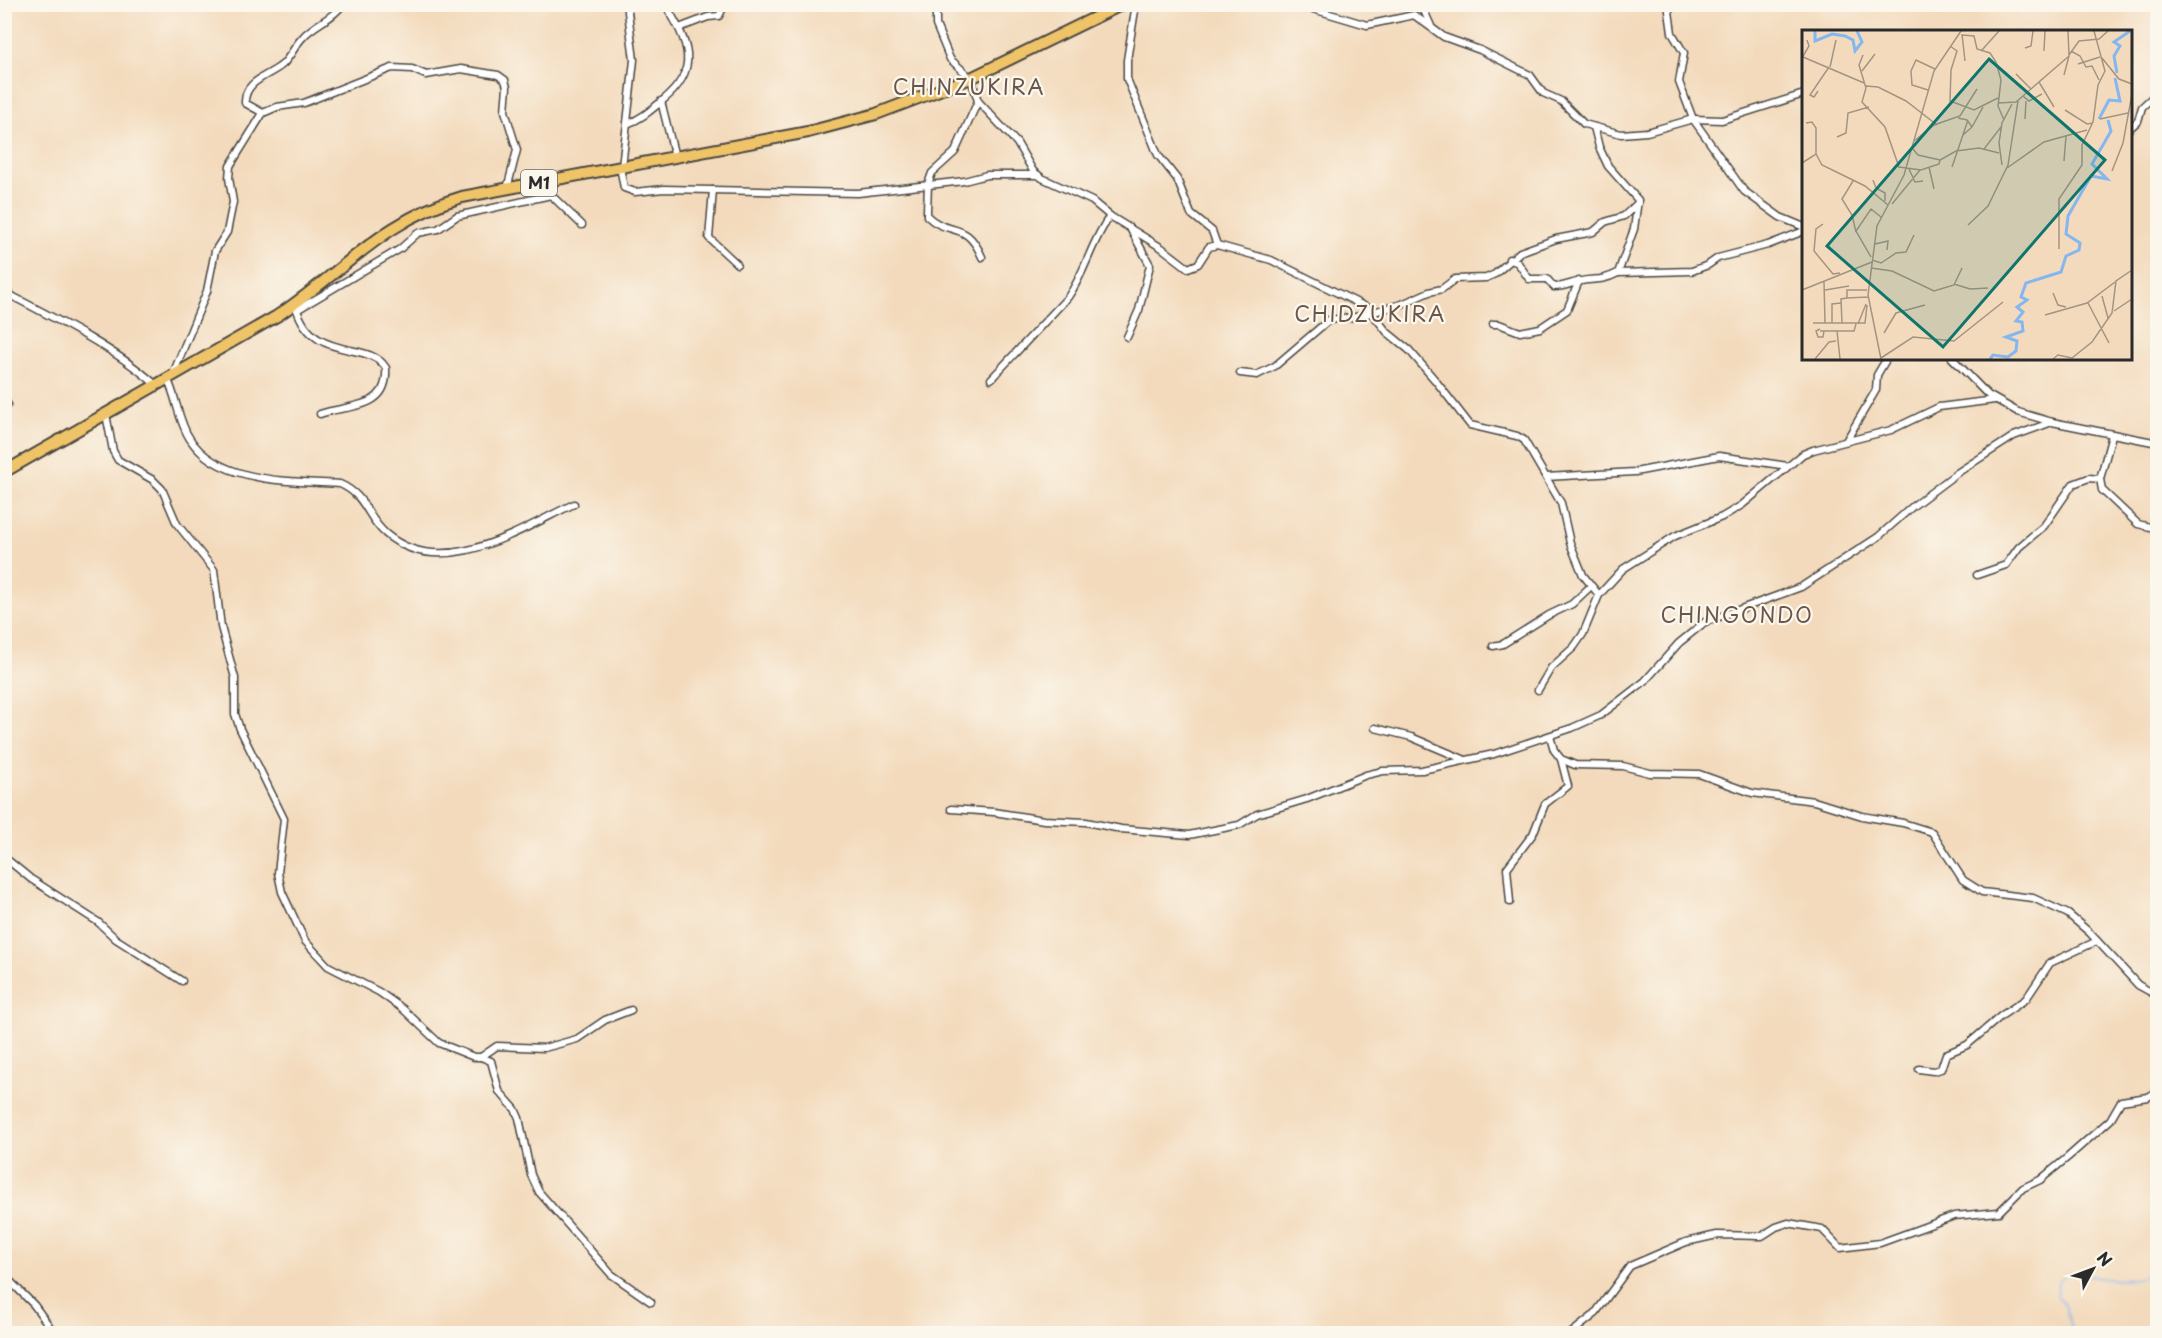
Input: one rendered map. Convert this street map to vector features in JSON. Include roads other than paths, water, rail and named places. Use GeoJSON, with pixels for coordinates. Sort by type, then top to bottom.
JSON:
{"type":"FeatureCollection","features":[{"type":"Feature","properties":{"kind":"highway","name":"M1"},"geometry":{"type":"LineString","coordinates":[[4,472],[296,307],[400,222],[439,204],[841,124],[917,101],[971,78],[1123,4]]}},
{"type":"Feature","properties":{"kind":"street"},"geometry":{"type":"LineString","coordinates":[[263,113],[245,103],[249,90],[265,74],[284,63],[303,36],[336,14],[343,4]]}},
{"type":"Feature","properties":{"kind":"street"},"geometry":{"type":"LineString","coordinates":[[627,4],[634,60],[621,167],[623,185],[632,191],[657,189],[858,193],[964,181],[987,175],[1038,175],[1092,201],[1110,216],[1188,268],[1198,264],[1209,247],[1217,245],[1272,260],[1372,311],[1387,332],[1408,350],[1435,380],[1470,425],[1521,437],[1561,503],[1570,543],[1591,586],[1599,595]]}},
{"type":"Feature","properties":{"kind":"street"},"geometry":{"type":"LineString","coordinates":[[627,124],[643,117],[674,91],[684,77],[688,63],[687,50],[679,28],[665,4]]}},
{"type":"Feature","properties":{"kind":"street"},"geometry":{"type":"LineString","coordinates":[[679,28],[708,17],[719,16],[724,4]]}},
{"type":"Feature","properties":{"kind":"street"},"geometry":{"type":"LineString","coordinates":[[932,4],[936,12],[936,25],[941,41],[951,59],[971,78],[978,101],[1017,143],[1038,175]]}},
{"type":"Feature","properties":{"kind":"street"},"geometry":{"type":"LineString","coordinates":[[936,12],[941,4]]}},
{"type":"Feature","properties":{"kind":"street"},"geometry":{"type":"LineString","coordinates":[[1136,4],[1128,51],[1127,79],[1158,156],[1177,179],[1191,214],[1212,231],[1217,245]]}},
{"type":"Feature","properties":{"kind":"street"},"geometry":{"type":"LineString","coordinates":[[1296,4],[1367,25],[1413,15],[1451,40],[1480,50],[1530,75],[1546,95],[1561,101],[1581,122],[1621,134],[1640,133],[1693,119],[1722,120],[1802,94]]}},
{"type":"Feature","properties":{"kind":"street"},"geometry":{"type":"LineString","coordinates":[[1421,4],[1433,29]]}},
{"type":"Feature","properties":{"kind":"street"},"geometry":{"type":"LineString","coordinates":[[1668,4],[1672,33],[1684,53],[1679,82],[1693,119],[1743,191],[1780,217],[1802,228]]}},
{"type":"Feature","properties":{"kind":"street"},"geometry":{"type":"LineString","coordinates":[[507,189],[517,150],[505,111],[507,87],[505,80],[498,75],[461,69],[426,75],[412,69],[392,68],[304,103],[277,107],[263,113],[230,166],[229,178],[233,202],[227,232],[215,251],[207,291],[170,377],[183,426],[191,441],[204,454],[246,474],[340,484],[351,489],[363,500],[385,533],[419,551],[440,554],[481,548],[574,504]]}},
{"type":"Feature","properties":{"kind":"street"},"geometry":{"type":"LineString","coordinates":[[2132,126],[2138,121],[2142,107],[2157,92]]}},
{"type":"Feature","properties":{"kind":"street"},"geometry":{"type":"LineString","coordinates":[[661,101],[675,157]]}},
{"type":"Feature","properties":{"kind":"street"},"geometry":{"type":"LineString","coordinates":[[978,101],[955,152],[932,173],[928,184],[927,216],[971,237],[982,257]]}},
{"type":"Feature","properties":{"kind":"street"},"geometry":{"type":"LineString","coordinates":[[1594,127],[1599,147],[1608,166],[1636,197],[1638,203],[1634,229],[1618,273]]}},
{"type":"Feature","properties":{"kind":"street"},"geometry":{"type":"LineString","coordinates":[[550,181],[551,195],[582,225]]}},
{"type":"Feature","properties":{"kind":"street"},"geometry":{"type":"LineString","coordinates":[[714,190],[709,238],[737,264]]}},
{"type":"Feature","properties":{"kind":"street"},"geometry":{"type":"LineString","coordinates":[[320,414],[341,408],[357,407],[374,399],[383,389],[386,368],[381,361],[323,342],[305,327],[296,307],[400,249],[418,232],[438,229],[457,216],[551,195]]}},
{"type":"Feature","properties":{"kind":"street"},"geometry":{"type":"LineString","coordinates":[[1240,373],[1257,375],[1275,366],[1329,320],[1372,311],[1438,290],[1455,279],[1486,278],[1495,274],[1520,252],[1539,244],[1593,232],[1608,220],[1624,216],[1638,203]]}},
{"type":"Feature","properties":{"kind":"street"},"geometry":{"type":"LineString","coordinates":[[991,380],[1068,297],[1078,282],[1095,238],[1110,216]]}},
{"type":"Feature","properties":{"kind":"street"},"geometry":{"type":"LineString","coordinates":[[1126,337],[1139,310],[1150,265],[1130,228]]}},
{"type":"Feature","properties":{"kind":"street"},"geometry":{"type":"LineString","coordinates":[[1509,260],[1518,263],[1529,279],[1547,279],[1557,287],[1579,281],[1604,281],[1618,273],[1692,271],[1718,258],[1768,245],[1802,229]]}},
{"type":"Feature","properties":{"kind":"street"},"geometry":{"type":"LineString","coordinates":[[1493,324],[1520,332],[1540,328],[1567,310],[1579,281]]}},
{"type":"Feature","properties":{"kind":"street"},"geometry":{"type":"LineString","coordinates":[[6,295],[107,349],[136,367],[156,385]]}},
{"type":"Feature","properties":{"kind":"street"},"geometry":{"type":"LineString","coordinates":[[1846,442],[1876,390],[1877,375],[1886,360]]}},
{"type":"Feature","properties":{"kind":"street"},"geometry":{"type":"LineString","coordinates":[[1954,360],[1995,400],[2018,412],[2052,422],[2157,443]]}},
{"type":"Feature","properties":{"kind":"street"},"geometry":{"type":"LineString","coordinates":[[4,399],[8,405],[4,410]]}},
{"type":"Feature","properties":{"kind":"street"},"geometry":{"type":"LineString","coordinates":[[1538,690],[1551,668],[1574,647],[1583,634],[1599,595],[1623,569],[1675,536],[1722,517],[1742,505],[1788,466],[1813,450],[1891,430],[1939,407],[1995,400]]}},
{"type":"Feature","properties":{"kind":"street"},"geometry":{"type":"LineString","coordinates":[[106,413],[113,451],[118,460],[153,480],[162,489],[177,524],[214,570],[221,627],[235,678],[235,714],[240,729],[285,819],[278,873],[282,892],[305,941],[328,966],[379,992],[403,1009],[439,1043],[491,1061],[499,1092],[515,1109],[531,1174],[539,1192],[611,1274],[651,1302]]}},
{"type":"Feature","properties":{"kind":"street"},"geometry":{"type":"LineString","coordinates":[[951,809],[987,811],[1044,820],[1086,822],[1120,829],[1189,835],[1239,825],[1257,814],[1307,799],[1366,775],[1391,770],[1422,770],[1494,754],[1550,736],[1601,715],[1645,681],[1679,643],[1705,622],[1801,587],[1878,537],[1913,506],[1957,473],[2014,436],[2052,422]]}},
{"type":"Feature","properties":{"kind":"street"},"geometry":{"type":"LineString","coordinates":[[2112,435],[2100,478],[2102,490],[2112,503],[2138,524],[2157,528],[2155,494]]}},
{"type":"Feature","properties":{"kind":"street"},"geometry":{"type":"LineString","coordinates":[[1546,477],[1635,472],[1719,456],[1788,466]]}},
{"type":"Feature","properties":{"kind":"street"},"geometry":{"type":"LineString","coordinates":[[1977,575],[2006,565],[2019,547],[2044,526],[2073,483],[2088,478],[2100,478]]}},
{"type":"Feature","properties":{"kind":"street"},"geometry":{"type":"LineString","coordinates":[[1493,646],[1503,644],[1549,615],[1572,604],[1591,586]]}},
{"type":"Feature","properties":{"kind":"street"},"geometry":{"type":"LineString","coordinates":[[1375,729],[1411,737],[1466,760]]}},
{"type":"Feature","properties":{"kind":"street"},"geometry":{"type":"LineString","coordinates":[[1510,902],[1507,868],[1533,834],[1545,804],[1568,786],[1561,759],[1554,750],[1550,736]]}},
{"type":"Feature","properties":{"kind":"street"},"geometry":{"type":"LineString","coordinates":[[1561,759],[1585,767],[1623,766],[1650,773],[1699,774],[1752,793],[1814,801],[1862,816],[1919,827],[1937,837],[1953,861],[1957,875],[1976,888],[2000,895],[2025,896],[2068,914],[2138,985],[2157,996]]}},
{"type":"Feature","properties":{"kind":"street"},"geometry":{"type":"LineString","coordinates":[[4,857],[31,879],[98,922],[116,939],[182,981]]}},
{"type":"Feature","properties":{"kind":"street"},"geometry":{"type":"LineString","coordinates":[[1919,1069],[1933,1071],[1941,1069],[1946,1054],[1967,1046],[2001,1016],[2026,999],[2050,963],[2097,941]]}},
{"type":"Feature","properties":{"kind":"street"},"geometry":{"type":"LineString","coordinates":[[481,1057],[497,1046],[544,1048],[577,1039],[605,1020],[631,1010]]}},
{"type":"Feature","properties":{"kind":"street"},"geometry":{"type":"LineString","coordinates":[[1570,1334],[1594,1315],[1630,1266],[1686,1242],[1718,1235],[1762,1236],[1788,1223],[1822,1229],[1840,1248],[1845,1248],[1880,1244],[1954,1216],[1999,1212],[2023,1188],[2040,1180],[2110,1120],[2121,1101],[2148,1097],[2157,1091]]}},
{"type":"Feature","properties":{"kind":"street"},"geometry":{"type":"LineString","coordinates":[[4,1275],[34,1305],[55,1334]]}},
{"type":"Feature","properties":{"kind":"waterway"},"geometry":{"type":"LineString","coordinates":[[2072,1334],[2066,1307],[2057,1296],[2059,1282],[2068,1273],[2114,1280],[2136,1279],[2158,1274]]}},
{"type":"Feature","properties":{"kind":"district","name":"CHINZUKIRA"},"geometry":{"type":"Point","coordinates":[969,88]}},
{"type":"Feature","properties":{"kind":"district","name":"CHIDZUKIRA"},"geometry":{"type":"Point","coordinates":[1370,315]}},
{"type":"Feature","properties":{"kind":"district","name":"CHINGONDO"},"geometry":{"type":"Point","coordinates":[1737,616]}}]}
